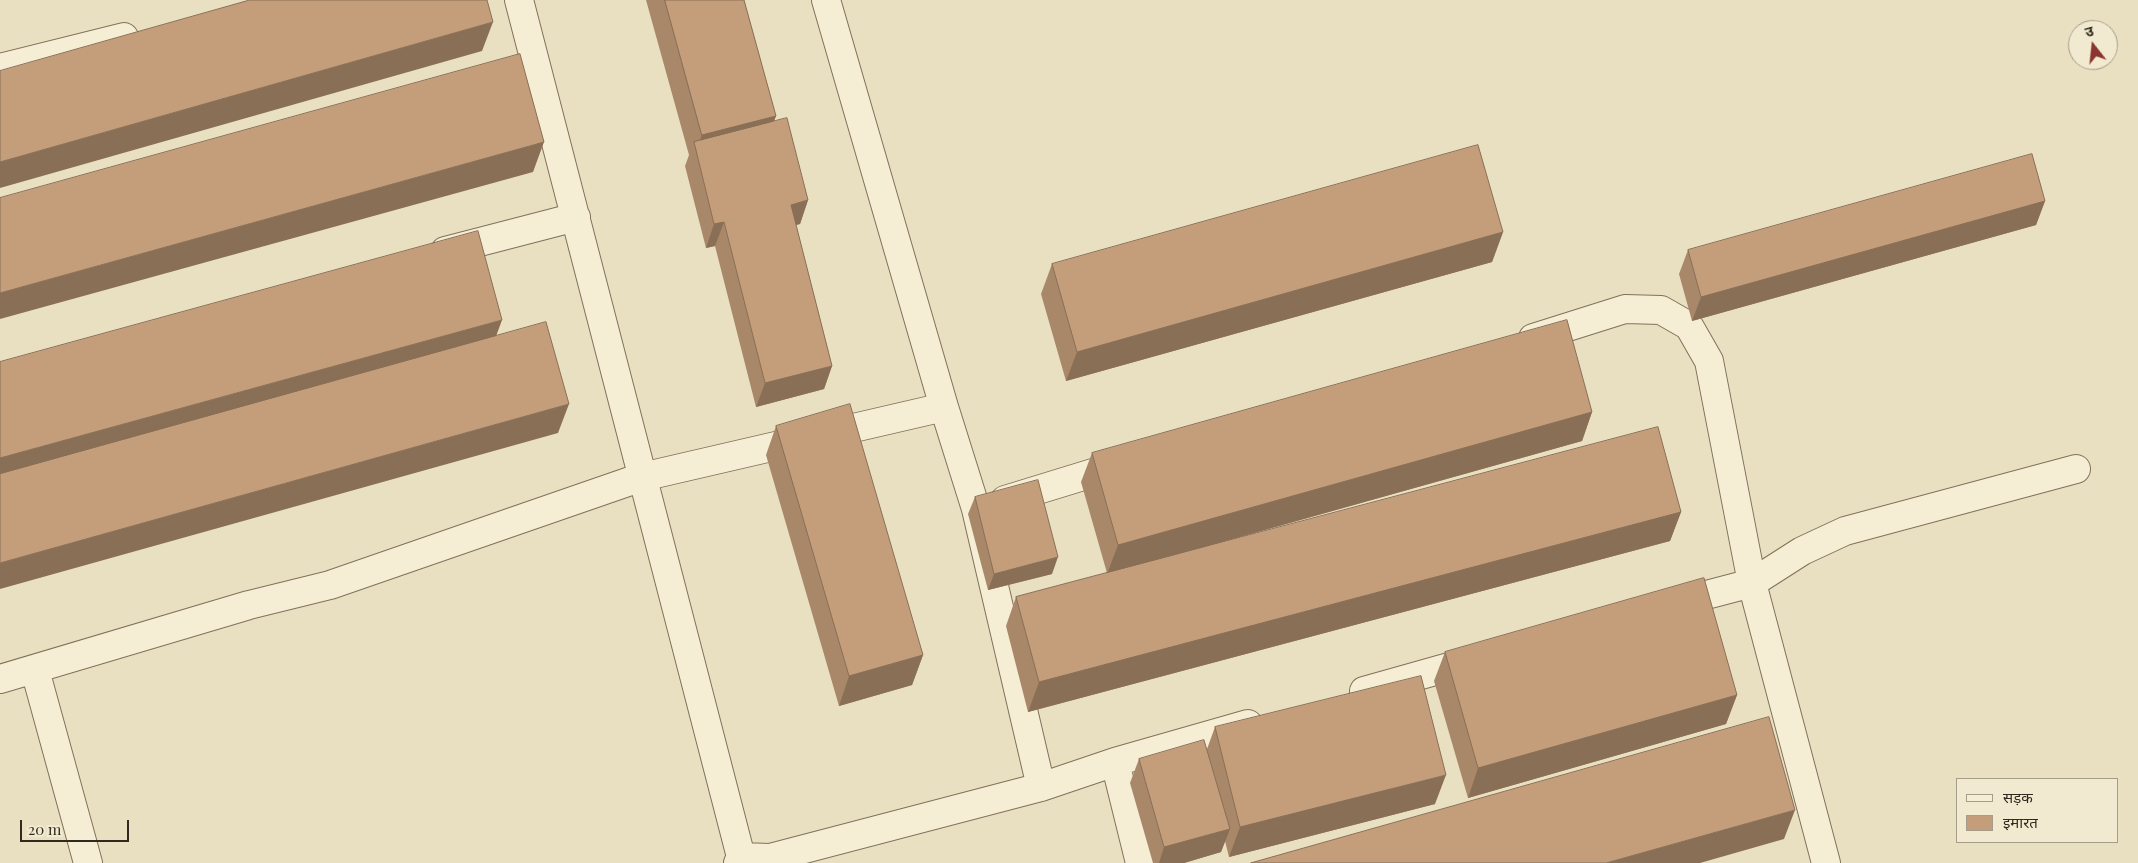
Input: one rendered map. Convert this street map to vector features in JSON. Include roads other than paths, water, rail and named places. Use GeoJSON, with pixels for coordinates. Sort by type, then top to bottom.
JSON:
{"type":"FeatureCollection","features":[{"type":"Feature","properties":{"kind":"street"},"geometry":{"type":"LineString","coordinates":[[519,0],[740,860],[770,858],[1041,786],[1115,762],[1268,718]]}},
{"type":"Feature","properties":{"kind":"street"},"geometry":{"type":"LineString","coordinates":[[826,0],[944,407],[976,509],[1041,786]]}},
{"type":"Feature","properties":{"kind":"street"},"geometry":{"type":"LineString","coordinates":[[0,68],[143,32]]}},
{"type":"Feature","properties":{"kind":"street"},"geometry":{"type":"LineString","coordinates":[[422,256],[576,217]]}},
{"type":"Feature","properties":{"kind":"street"},"geometry":{"type":"LineString","coordinates":[[1510,344],[1625,309],[1662,310],[1689,326],[1709,361],[1752,583],[1826,863]]}},
{"type":"Feature","properties":{"kind":"street"},"geometry":{"type":"LineString","coordinates":[[0,679],[249,605],[330,586],[642,476],[944,407]]}},
{"type":"Feature","properties":{"kind":"street"},"geometry":{"type":"LineString","coordinates":[[976,509],[1138,459]]}},
{"type":"Feature","properties":{"kind":"street"},"geometry":{"type":"LineString","coordinates":[[1650,610],[1752,583],[1802,551],[1845,532],[2076,469]]}},
{"type":"Feature","properties":{"kind":"street"},"geometry":{"type":"LineString","coordinates":[[1344,697],[1497,654]]}},
{"type":"Feature","properties":{"kind":"street"},"geometry":{"type":"LineString","coordinates":[[35,670],[88,863]]}},
{"type":"Feature","properties":{"kind":"street"},"geometry":{"type":"LineString","coordinates":[[1115,762],[1140,863]]}}]}
